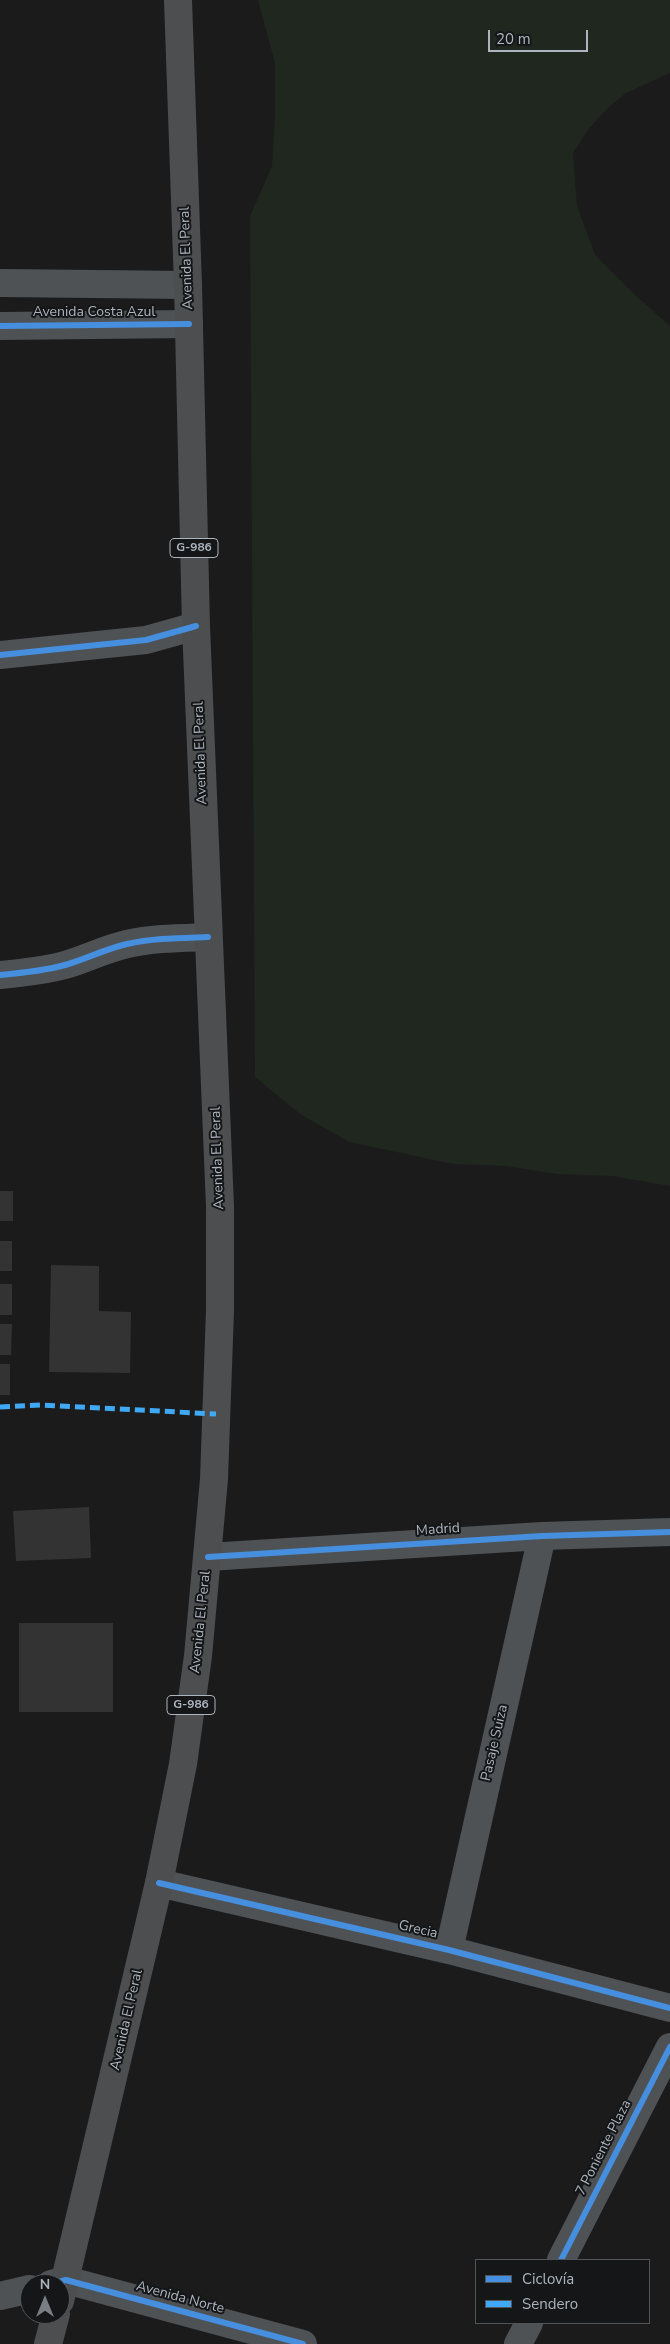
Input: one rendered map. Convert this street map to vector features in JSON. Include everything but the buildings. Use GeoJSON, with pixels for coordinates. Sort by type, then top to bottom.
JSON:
{"type":"FeatureCollection","features":[{"type":"Feature","properties":{"kind":"main road","name":"Avenida El Peral"},"geometry":{"type":"LineString","coordinates":[[62,2274],[158,1883],[183,1764],[198,1656],[208,1557],[220,1310],[220,1207],[196,626],[188,284],[178,0]]}},
{"type":"Feature","properties":{"kind":"main road"},"geometry":{"type":"LineString","coordinates":[[48,2344],[53,2324]]}},
{"type":"Feature","properties":{"kind":"street","name":"Avenida Costa Azul"},"geometry":{"type":"LineString","coordinates":[[0,283],[188,284]]}},
{"type":"Feature","properties":{"kind":"street","name":"Avenida Costa Azul"},"geometry":{"type":"LineString","coordinates":[[0,326],[189,324]]}},
{"type":"Feature","properties":{"kind":"street"},"geometry":{"type":"LineString","coordinates":[[0,655],[146,640],[196,626]]}},
{"type":"Feature","properties":{"kind":"street"},"geometry":{"type":"LineString","coordinates":[[0,975],[32,973],[67,965],[101,951],[128,944],[158,939],[208,937]]}},
{"type":"Feature","properties":{"kind":"street","name":"Madrid"},"geometry":{"type":"LineString","coordinates":[[208,1557],[542,1536],[670,1532]]}},
{"type":"Feature","properties":{"kind":"street","name":"Pasaje Suiza"},"geometry":{"type":"LineString","coordinates":[[449,1950],[542,1536]]}},
{"type":"Feature","properties":{"kind":"street","name":"Grecia"},"geometry":{"type":"LineString","coordinates":[[158,1883],[449,1950],[670,2008]]}},
{"type":"Feature","properties":{"kind":"street","name":"7 Poniente Plaza"},"geometry":{"type":"LineString","coordinates":[[562,2259],[670,2047]]}},
{"type":"Feature","properties":{"kind":"street"},"geometry":{"type":"LineString","coordinates":[[0,2296],[20,2291]]}},
{"type":"Feature","properties":{"kind":"street","name":"Avenida Norte"},"geometry":{"type":"LineString","coordinates":[[70,2291],[303,2344]]}},
{"type":"Feature","properties":{"kind":"street"},"geometry":{"type":"LineString","coordinates":[[518,2344],[528,2324]]}},
{"type":"Feature","properties":{"kind":"shaded area"},"geometry":{"type":"Polygon","coordinates":[[[258,0],[670,0],[670,73],[626,93],[606,110],[587,131],[573,153],[577,206],[595,255],[670,326],[670,1186],[612,1176],[557,1174],[506,1166],[453,1164],[349,1142],[300,1114],[255,1077],[250,216],[272,166],[275,115],[275,63],[258,0]]]}},
{"type":"Feature","properties":{"kind":"marked path"},"geometry":{"type":"LineString","coordinates":[[0,1407],[42,1405],[216,1414]]}},
{"type":"Feature","properties":{"kind":"cycle path"},"geometry":{"type":"LineString","coordinates":[[0,326],[189,324]]}},
{"type":"Feature","properties":{"kind":"cycle path"},"geometry":{"type":"LineString","coordinates":[[0,655],[146,640],[196,626]]}},
{"type":"Feature","properties":{"kind":"cycle path"},"geometry":{"type":"LineString","coordinates":[[0,975],[57,967],[137,942],[208,937]]}},
{"type":"Feature","properties":{"kind":"cycle path"},"geometry":{"type":"LineString","coordinates":[[208,1557],[542,1536],[670,1532]]}},
{"type":"Feature","properties":{"kind":"cycle path"},"geometry":{"type":"LineString","coordinates":[[159,1883],[449,1950],[670,2008]]}},
{"type":"Feature","properties":{"kind":"cycle path"},"geometry":{"type":"LineString","coordinates":[[562,2259],[670,2047]]}},
{"type":"Feature","properties":{"kind":"cycle path"},"geometry":{"type":"LineString","coordinates":[[70,2281],[303,2344]]}}]}
